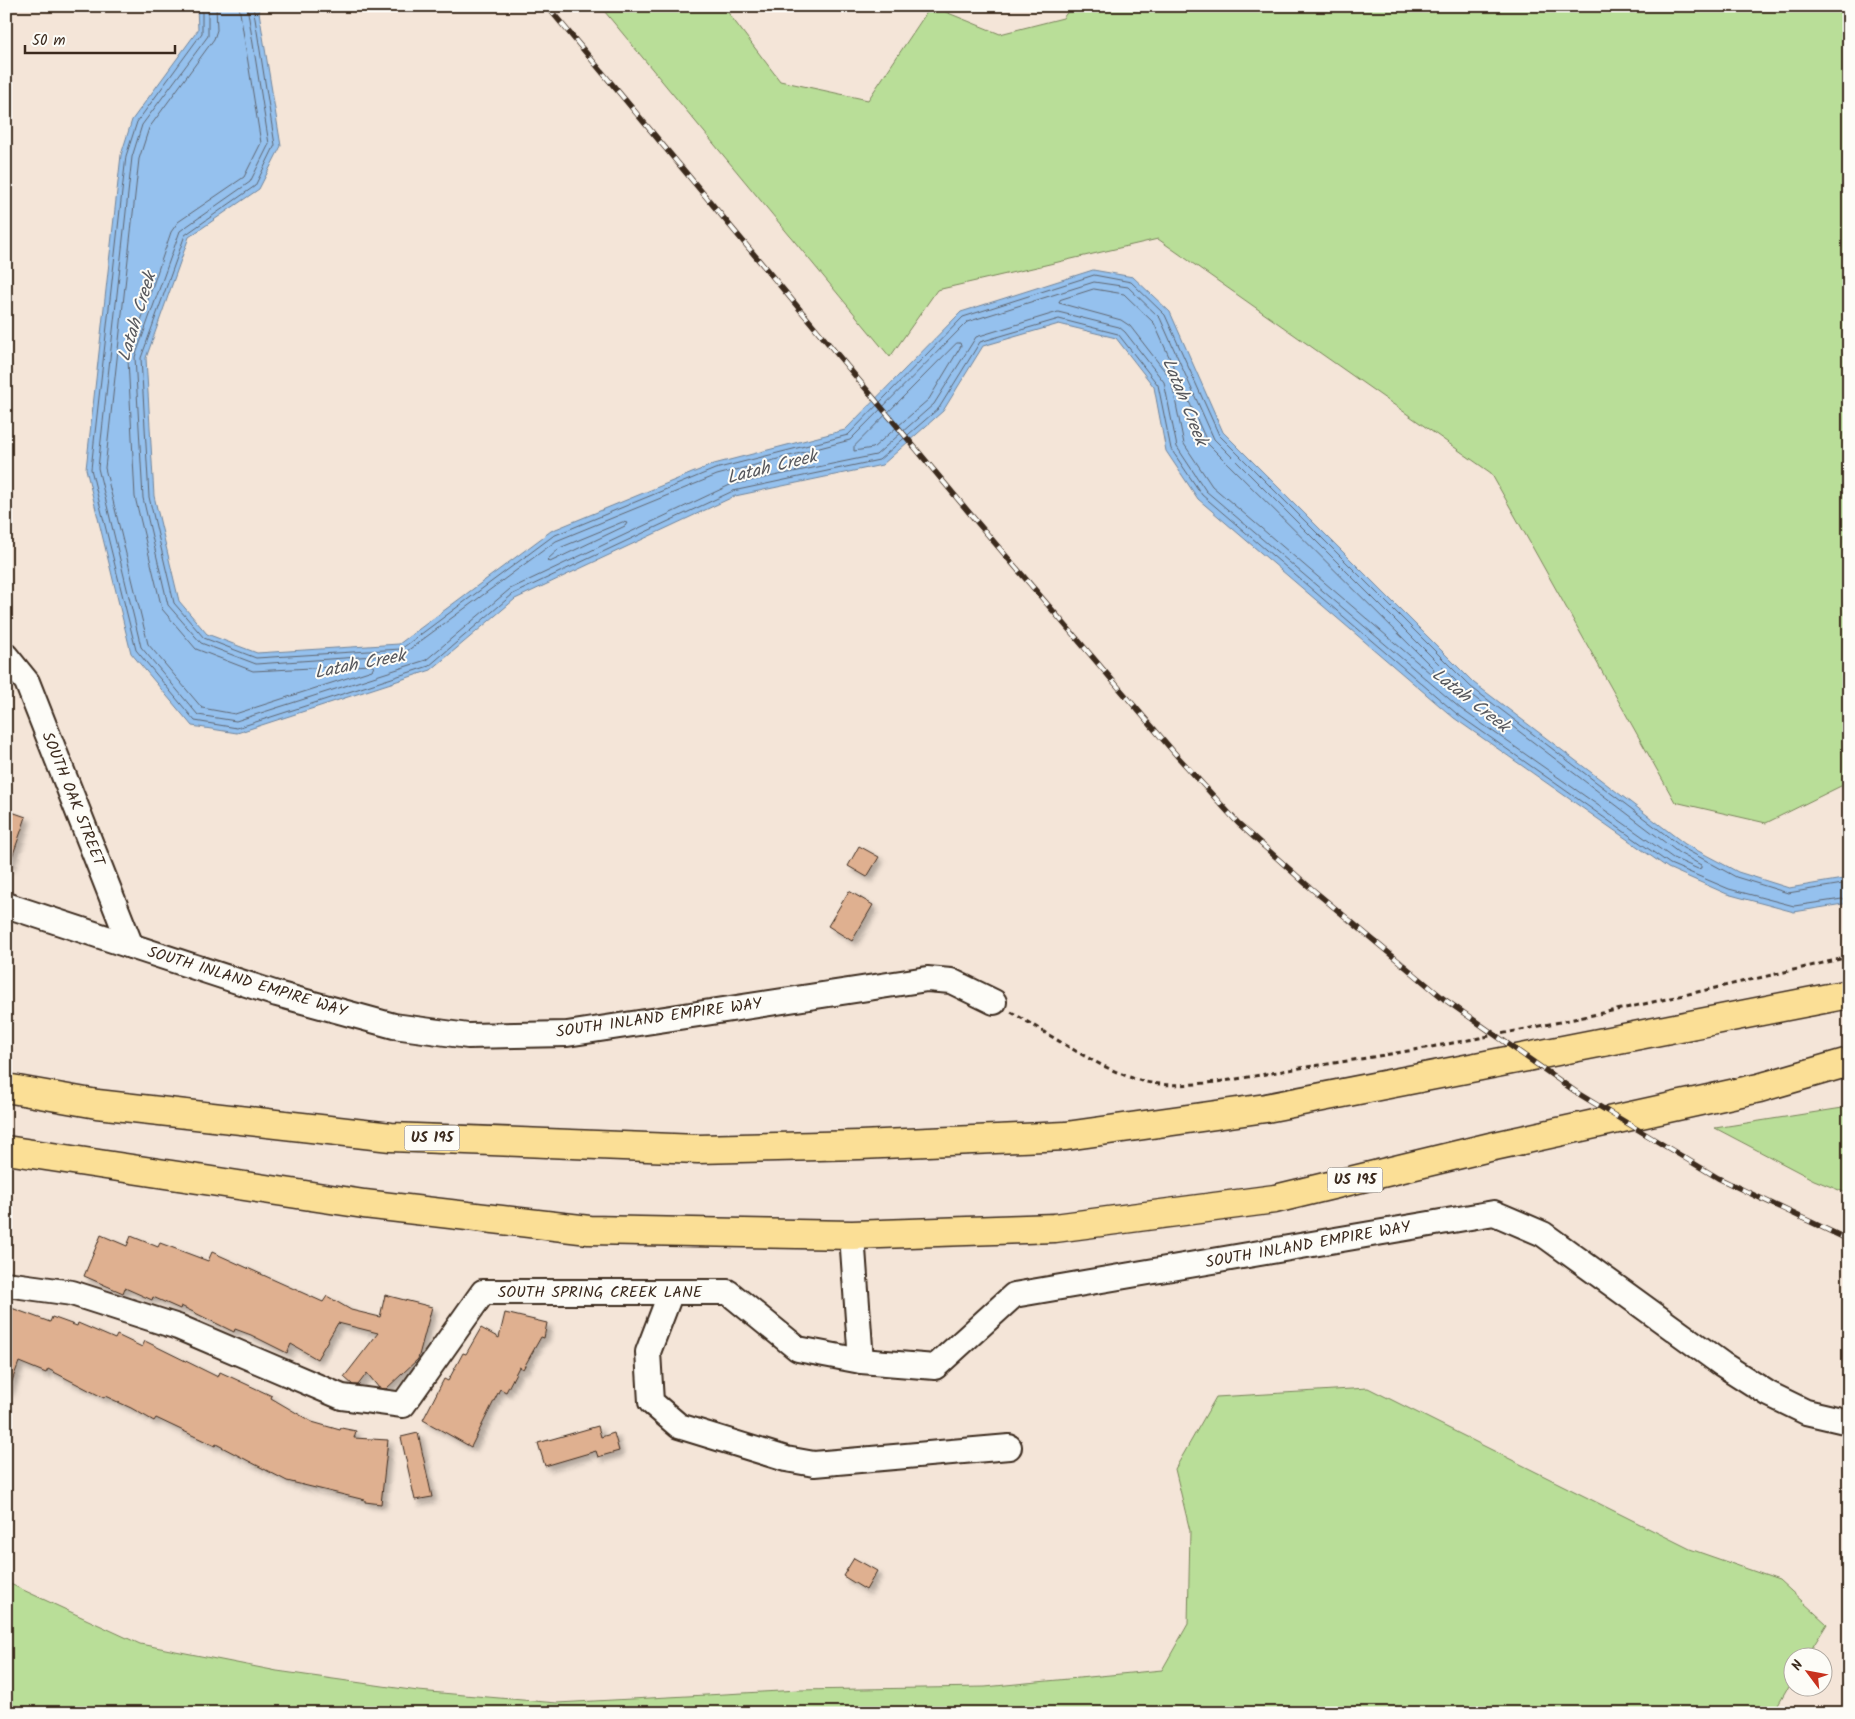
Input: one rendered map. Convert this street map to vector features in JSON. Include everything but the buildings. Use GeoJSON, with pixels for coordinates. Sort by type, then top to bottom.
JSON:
{"type":"FeatureCollection","features":[{"type":"Feature","properties":{"kind":"highway"},"geometry":{"type":"LineString","coordinates":[[1750,1013],[1849,977]]}},
{"type":"Feature","properties":{"kind":"highway","name":"US 195"},"geometry":{"type":"LineString","coordinates":[[6,1088],[97,1104],[391,1137],[698,1149],[889,1144],[1066,1136],[1266,1108],[1849,994]]}},
{"type":"Feature","properties":{"kind":"highway","name":"US 195"},"geometry":{"type":"LineString","coordinates":[[6,1150],[364,1204],[589,1230],[852,1235],[1055,1228],[1276,1199],[1490,1148],[1759,1088],[1849,1062]]}},
{"type":"Feature","properties":{"kind":"highway"},"geometry":{"type":"LineString","coordinates":[[1759,1088],[1849,1076]]}},
{"type":"Feature","properties":{"kind":"street","name":"SOUTH OAK STREET"},"geometry":{"type":"LineString","coordinates":[[6,656],[27,682],[131,946]]}},
{"type":"Feature","properties":{"kind":"street","name":"SOUTH INLAND EMPIRE WAY"},"geometry":{"type":"LineString","coordinates":[[6,905],[277,994],[394,1026],[468,1036],[568,1034],[927,979],[951,980],[994,1002]]}},
{"type":"Feature","properties":{"kind":"street","name":"SOUTH INLAND EMPIRE WAY"},"geometry":{"type":"LineString","coordinates":[[862,1361],[935,1367],[1014,1295],[1494,1213],[1543,1234],[1722,1364],[1769,1394],[1806,1412],[1849,1422]]}},
{"type":"Feature","properties":{"kind":"street"},"geometry":{"type":"LineString","coordinates":[[852,1235],[862,1361]]}},
{"type":"Feature","properties":{"kind":"street","name":"SOUTH SPRING CREEK LANE"},"geometry":{"type":"LineString","coordinates":[[6,1284],[72,1293],[178,1326],[342,1398],[403,1405],[483,1292],[728,1292],[798,1349],[862,1361]]}},
{"type":"Feature","properties":{"kind":"street"},"geometry":{"type":"LineString","coordinates":[[671,1292],[648,1352],[651,1402],[679,1426],[786,1459],[814,1464],[1009,1447]]}},
{"type":"Feature","properties":{"kind":"path"},"geometry":{"type":"LineString","coordinates":[[994,1002],[1127,1076],[1157,1083],[1191,1084],[1354,1060],[1475,1038],[1849,957]]}},
{"type":"Feature","properties":{"kind":"green space"},"geometry":{"type":"Polygon","coordinates":[[[600,6],[723,6],[780,81],[868,100],[931,6],[1000,34],[1063,18],[1072,6],[1849,6],[1849,782],[1766,823],[1675,802],[1491,473],[1158,239],[937,290],[890,357],[600,6]]]}},
{"type":"Feature","properties":{"kind":"green space"},"geometry":{"type":"Polygon","coordinates":[[[1849,1107],[1849,1194],[1814,1180],[1715,1128],[1849,1107]]]}},
{"type":"Feature","properties":{"kind":"green space"},"geometry":{"type":"Polygon","coordinates":[[[1368,1388],[1690,1549],[1779,1580],[1827,1624],[1813,1646],[1782,1646],[1783,1696],[1773,1713],[6,1713],[6,1582],[140,1644],[277,1671],[418,1691],[557,1703],[799,1690],[985,1687],[1162,1670],[1188,1624],[1190,1531],[1175,1469],[1216,1397],[1368,1388]]]}},
{"type":"Feature","properties":{"kind":"water","name":"Latah Creek"},"geometry":{"type":"Polygon","coordinates":[[[197,6],[258,6],[281,146],[259,189],[189,237],[146,358],[154,496],[179,601],[207,634],[257,653],[399,644],[551,531],[714,464],[845,430],[961,312],[1093,270],[1133,277],[1170,312],[1223,432],[1474,683],[1685,844],[1738,872],[1789,888],[1849,878],[1849,903],[1794,912],[1727,894],[1668,868],[1454,718],[1198,499],[1166,451],[1154,387],[1116,338],[1059,324],[983,346],[943,411],[882,465],[735,496],[515,599],[431,670],[237,733],[192,726],[131,653],[86,469],[121,155],[132,120],[198,30],[197,6]]]}},
{"type":"Feature","properties":{"kind":"railway"},"geometry":{"type":"LineString","coordinates":[[547,6],[977,522],[1178,757],[1238,823],[1306,884],[1444,999],[1579,1094],[1718,1178],[1849,1240]]}}]}
